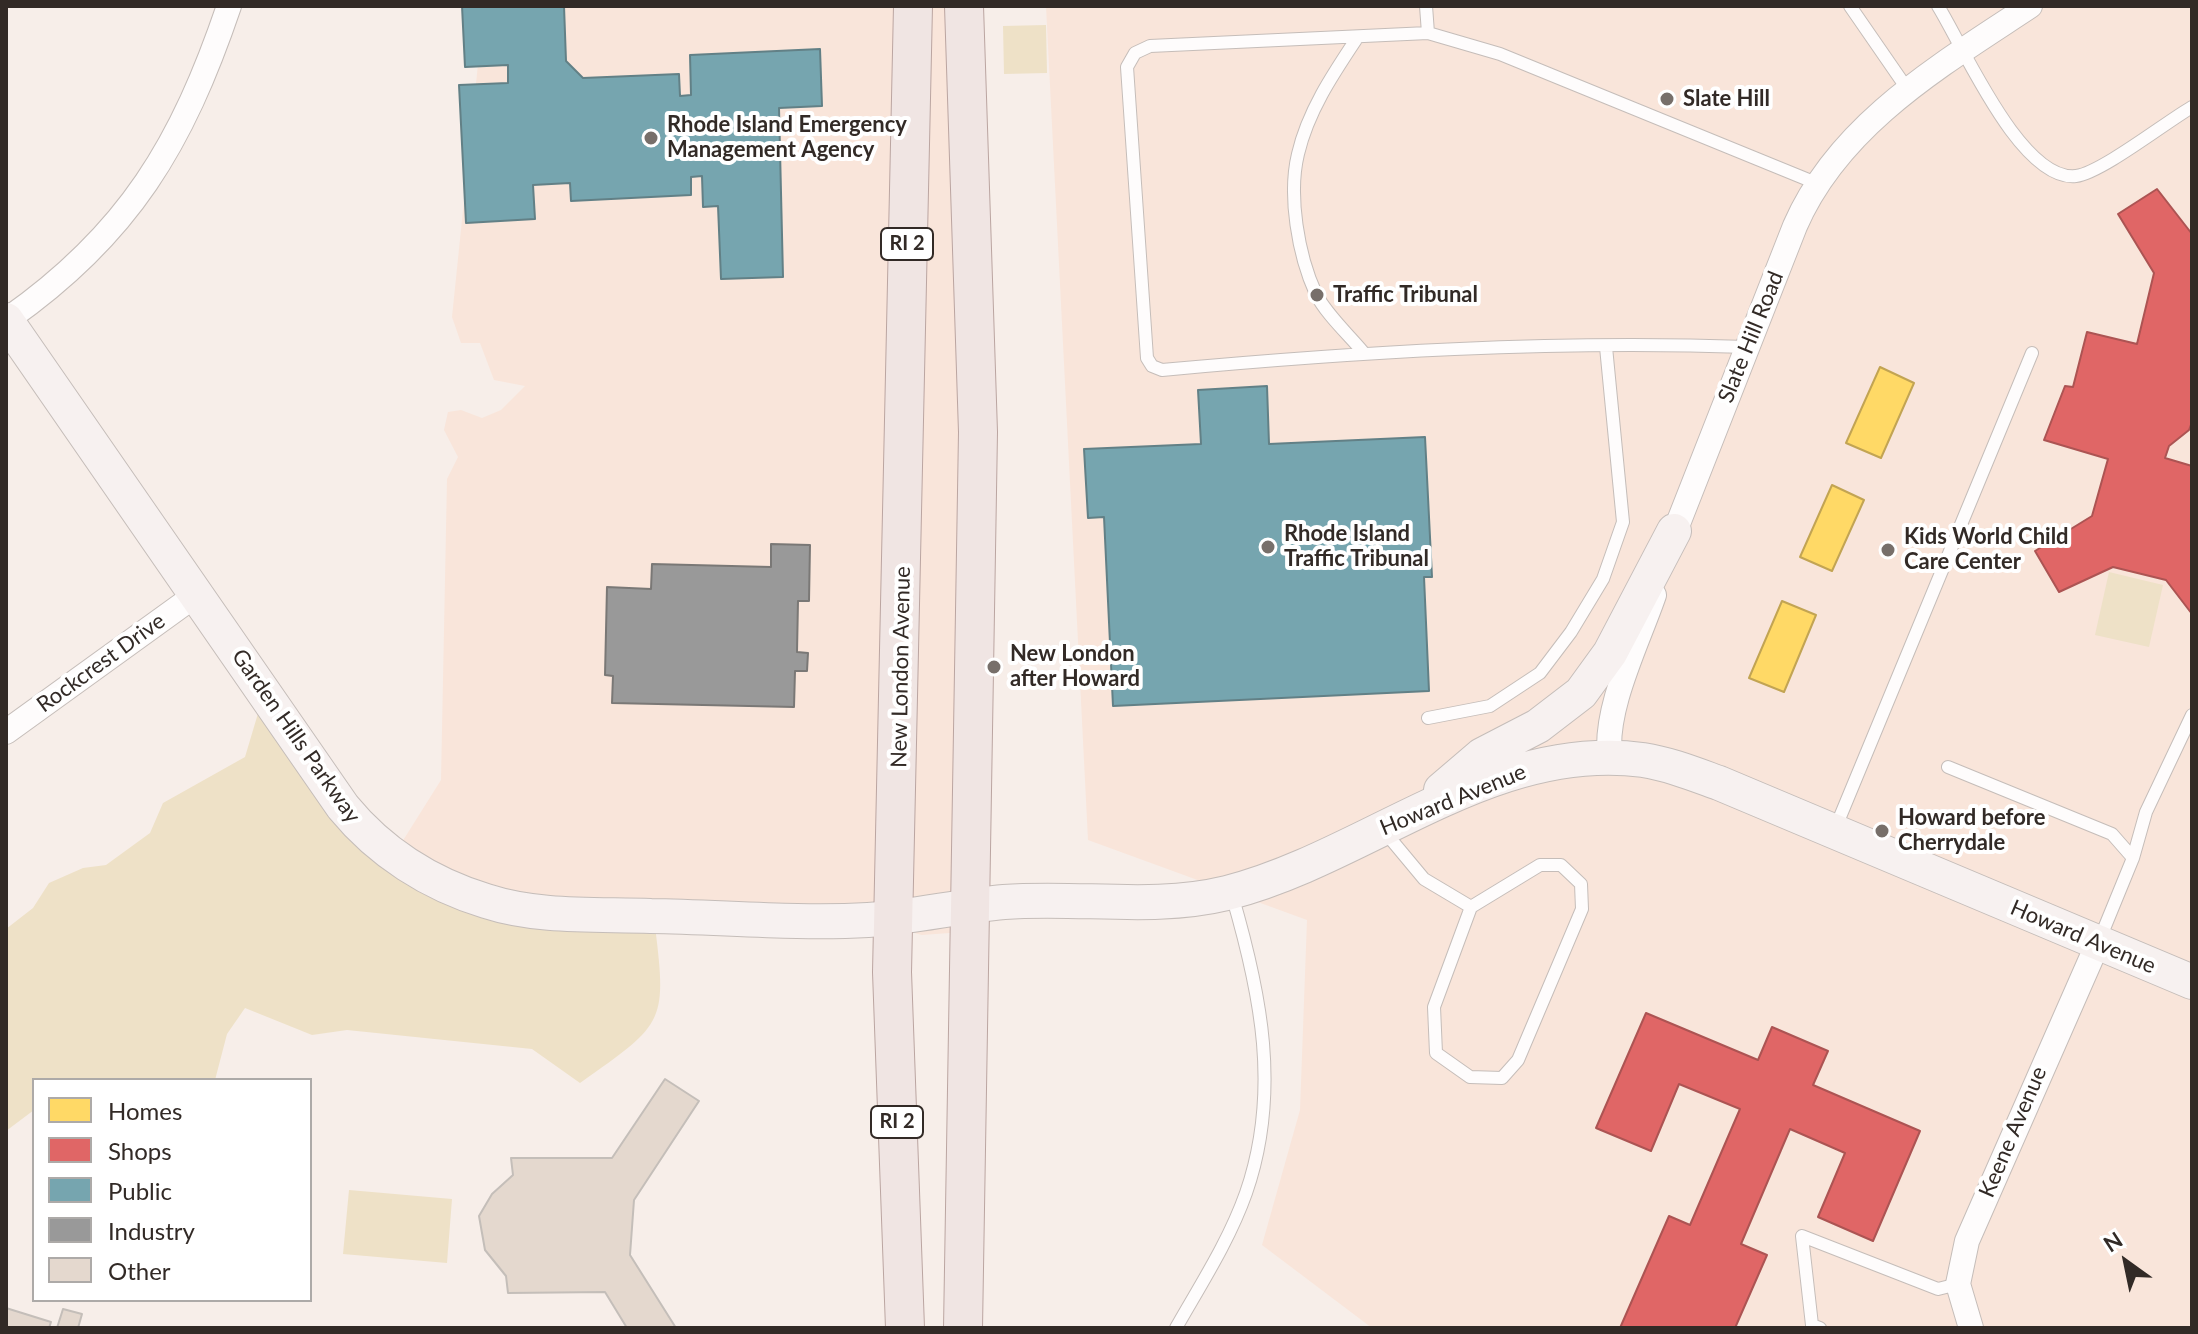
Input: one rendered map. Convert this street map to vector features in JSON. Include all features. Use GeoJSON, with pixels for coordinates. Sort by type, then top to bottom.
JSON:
{"type":"FeatureCollection","features":[{"type":"Feature","properties":{"kind":"main road","name":"New London Avenue"},"geometry":{"type":"LineString","coordinates":[[905,1328],[892,972],[913,6]]}},
{"type":"Feature","properties":{"kind":"main road"},"geometry":{"type":"LineString","coordinates":[[963,1328],[978,432],[964,6]]}},
{"type":"Feature","properties":{"kind":"street"},"geometry":{"type":"LineString","coordinates":[[7,320],[42,295],[117,222],[153,176],[186,119],[229,6]]}},
{"type":"Feature","properties":{"kind":"street","name":"Slate Hill Road"},"geometry":{"type":"LineString","coordinates":[[1610,759],[1608,742],[1611,719],[1674,531],[1816,183],[1854,138],[1908,90],[2030,6]]}},
{"type":"Feature","properties":{"kind":"street","name":"Garden Hills Parkway"},"geometry":{"type":"LineString","coordinates":[[7,320],[343,807],[376,842],[439,883],[489,903],[549,912],[866,920],[971,906]]}},
{"type":"Feature","properties":{"kind":"street"},"geometry":{"type":"LineString","coordinates":[[1413,814],[1482,755],[1538,726],[1581,693],[1610,653],[1674,531]]}},
{"type":"Feature","properties":{"kind":"street","name":"Rockcrest Drive"},"geometry":{"type":"LineString","coordinates":[[6,732],[197,594]]}},
{"type":"Feature","properties":{"kind":"street","name":"Howard Avenue"},"geometry":{"type":"LineString","coordinates":[[971,906],[1008,902],[1159,904],[1231,892],[1280,875],[1413,814],[1525,770],[1610,759],[1648,761],[1692,773],[2192,982]]}},
{"type":"Feature","properties":{"kind":"street","name":"Keene Avenue"},"geometry":{"type":"LineString","coordinates":[[1971,1328],[1958,1284],[1967,1241],[2098,943]]}},
{"type":"Feature","properties":{"kind":"lane"},"geometry":{"type":"LineString","coordinates":[[1426,6],[1428,33]]}},
{"type":"Feature","properties":{"kind":"lane"},"geometry":{"type":"LineString","coordinates":[[1850,6],[1908,90]]}},
{"type":"Feature","properties":{"kind":"lane"},"geometry":{"type":"LineString","coordinates":[[1938,6],[2011,134],[2053,172],[2076,176],[2097,167],[2192,107]]}},
{"type":"Feature","properties":{"kind":"lane"},"geometry":{"type":"LineString","coordinates":[[1747,347],[1363,352],[1162,370],[1152,366],[1147,358],[1127,67],[1135,53],[1150,46],[1428,33],[1500,54],[1816,183]]}},
{"type":"Feature","properties":{"kind":"lane"},"geometry":{"type":"LineString","coordinates":[[1357,38],[1325,85],[1298,154],[1296,193],[1300,241],[1317,295],[1363,352]]}},
{"type":"Feature","properties":{"kind":"lane"},"geometry":{"type":"LineString","coordinates":[[1428,718],[1490,706],[1540,673],[1571,632],[1603,579],[1623,522],[1606,347]]}},
{"type":"Feature","properties":{"kind":"lane"},"geometry":{"type":"LineString","coordinates":[[1834,832],[2032,353]]}},
{"type":"Feature","properties":{"kind":"lane"},"geometry":{"type":"LineString","coordinates":[[2098,943],[2133,858],[2146,812],[2192,715]]}},
{"type":"Feature","properties":{"kind":"lane"},"geometry":{"type":"LineString","coordinates":[[1948,767],[2112,834],[2133,858]]}},
{"type":"Feature","properties":{"kind":"lane"},"geometry":{"type":"LineString","coordinates":[[1382,829],[1424,879],[1471,907]]}},
{"type":"Feature","properties":{"kind":"lane"},"geometry":{"type":"LineString","coordinates":[[1540,865],[1561,865],[1581,884],[1582,909],[1518,1060],[1502,1078],[1470,1077],[1436,1053],[1434,1007],[1471,907],[1540,865]]}},
{"type":"Feature","properties":{"kind":"lane"},"geometry":{"type":"LineString","coordinates":[[1176,1328],[1216,1257],[1246,1193],[1265,1103],[1262,1012],[1231,892]]}},
{"type":"Feature","properties":{"kind":"lane"},"geometry":{"type":"LineString","coordinates":[[1820,1328],[1812,1325],[1802,1236],[1938,1289],[1958,1284]]}},
{"type":"Feature","properties":{"kind":"shaded area"},"geometry":{"type":"Polygon","coordinates":[[[484,6],[965,6],[977,931],[922,935],[903,930],[534,916],[397,850],[441,780],[447,479],[458,457],[444,430],[448,412],[461,410],[482,418],[501,410],[525,386],[494,380],[480,343],[461,343],[452,317],[484,6]]]}},
{"type":"Feature","properties":{"kind":"shaded area"},"geometry":{"type":"Polygon","coordinates":[[[1046,6],[2192,6],[2192,1328],[1372,1328],[1262,1245],[1300,1110],[1307,920],[1088,840],[1046,6]]]}},
{"type":"Feature","properties":{"kind":"shaded area"},"geometry":{"type":"Polygon","coordinates":[[[1046,25],[1047,73],[1004,74],[1003,26],[1046,25]]]}},
{"type":"Feature","properties":{"kind":"shaded area"},"geometry":{"type":"Polygon","coordinates":[[[2109,572],[2163,585],[2149,647],[2095,635],[2109,572]]]}},
{"type":"Feature","properties":{"kind":"shaded area"},"geometry":{"type":"Polygon","coordinates":[[[265,690],[362,825],[447,881],[654,918],[659,1000],[645,1032],[580,1083],[532,1049],[347,1030],[312,1035],[245,1008],[227,1034],[216,1078],[32,1078],[32,1112],[6,1131],[6,929],[33,908],[49,883],[83,868],[106,865],[150,833],[163,803],[245,757],[265,690]]]}},
{"type":"Feature","properties":{"kind":"shaded area"},"geometry":{"type":"Polygon","coordinates":[[[349,1190],[452,1199],[447,1263],[343,1254],[349,1190]]]}},
{"type":"Feature","properties":{"kind":"building: Homes"},"geometry":{"type":"Polygon","coordinates":[[[1880,367],[1914,383],[1881,458],[1846,443],[1880,367]]]}},
{"type":"Feature","properties":{"kind":"building: Homes"},"geometry":{"type":"Polygon","coordinates":[[[1832,485],[1864,500],[1832,571],[1800,557],[1832,485]]]}},
{"type":"Feature","properties":{"kind":"building: Homes"},"geometry":{"type":"Polygon","coordinates":[[[1782,601],[1816,615],[1784,692],[1749,678],[1782,601]]]}},
{"type":"Feature","properties":{"kind":"building: Shops"},"geometry":{"type":"Polygon","coordinates":[[[2157,189],[2192,234],[2192,422],[2189,430],[2169,446],[2165,458],[2192,466],[2192,614],[2166,580],[2113,567],[2059,592],[2035,551],[2092,516],[2108,459],[2044,440],[2065,386],[2073,387],[2087,332],[2137,344],[2154,273],[2118,214],[2157,189]]]}},
{"type":"Feature","properties":{"kind":"building: Shops"},"geometry":{"type":"Polygon","coordinates":[[[1646,1013],[1758,1060],[1772,1027],[1828,1051],[1813,1085],[1920,1131],[1873,1241],[1818,1217],[1845,1153],[1790,1129],[1741,1244],[1767,1255],[1735,1328],[1620,1328],[1669,1216],[1690,1225],[1740,1109],[1679,1084],[1651,1151],[1596,1128],[1646,1013]]]}},
{"type":"Feature","properties":{"kind":"building: Public"},"geometry":{"type":"Polygon","coordinates":[[[462,6],[564,6],[566,61],[583,78],[679,74],[680,96],[691,95],[690,55],[820,49],[822,106],[779,108],[783,277],[721,279],[718,206],[703,207],[702,176],[691,177],[691,195],[571,201],[570,183],[533,185],[535,219],[466,223],[459,85],[508,83],[508,65],[465,67],[462,6]]]}},
{"type":"Feature","properties":{"kind":"building: Public","name":"Rhode Island Traffic Tribunal"},"geometry":{"type":"Polygon","coordinates":[[[1267,386],[1269,444],[1425,437],[1432,577],[1424,577],[1429,691],[1113,706],[1104,517],[1088,518],[1084,449],[1201,444],[1198,390],[1267,386]]]}},
{"type":"Feature","properties":{"kind":"building: Industry"},"geometry":{"type":"Polygon","coordinates":[[[771,544],[810,545],[809,601],[798,601],[797,652],[808,653],[807,671],[795,671],[794,707],[612,703],[613,676],[605,675],[607,587],[651,589],[652,564],[771,567],[771,544]]]}},
{"type":"Feature","properties":{"kind":"building: Other"},"geometry":{"type":"Polygon","coordinates":[[[665,1079],[699,1101],[634,1200],[630,1255],[676,1328],[627,1328],[605,1292],[508,1293],[506,1276],[485,1250],[479,1216],[492,1194],[513,1175],[511,1158],[612,1158],[665,1079]]]}},
{"type":"Feature","properties":{"kind":"building: Other"},"geometry":{"type":"Polygon","coordinates":[[[6,1308],[51,1322],[49,1328],[6,1328],[6,1308]]]}},
{"type":"Feature","properties":{"kind":"building: Other"},"geometry":{"type":"Polygon","coordinates":[[[63,1309],[82,1314],[78,1328],[57,1328],[63,1309]]]}},
{"type":"Feature","properties":{"kind":"place","name":"Slate Hill"},"geometry":{"type":"Point","coordinates":[1667,99]}},
{"type":"Feature","properties":{"kind":"place","name":"Rhode Island Emergency Management Agency"},"geometry":{"type":"Point","coordinates":[651,138]}},
{"type":"Feature","properties":{"kind":"place","name":"Traffic Tribunal"},"geometry":{"type":"Point","coordinates":[1317,295]}},
{"type":"Feature","properties":{"kind":"place","name":"Rhode Island Traffic Tribunal"},"geometry":{"type":"Point","coordinates":[1268,547]}},
{"type":"Feature","properties":{"kind":"place","name":"Kids World Child Care Center"},"geometry":{"type":"Point","coordinates":[1888,550]}},
{"type":"Feature","properties":{"kind":"place","name":"New London after Howard"},"geometry":{"type":"Point","coordinates":[994,667]}},
{"type":"Feature","properties":{"kind":"place","name":"Howard before Cherrydale"},"geometry":{"type":"Point","coordinates":[1882,831]}}]}
